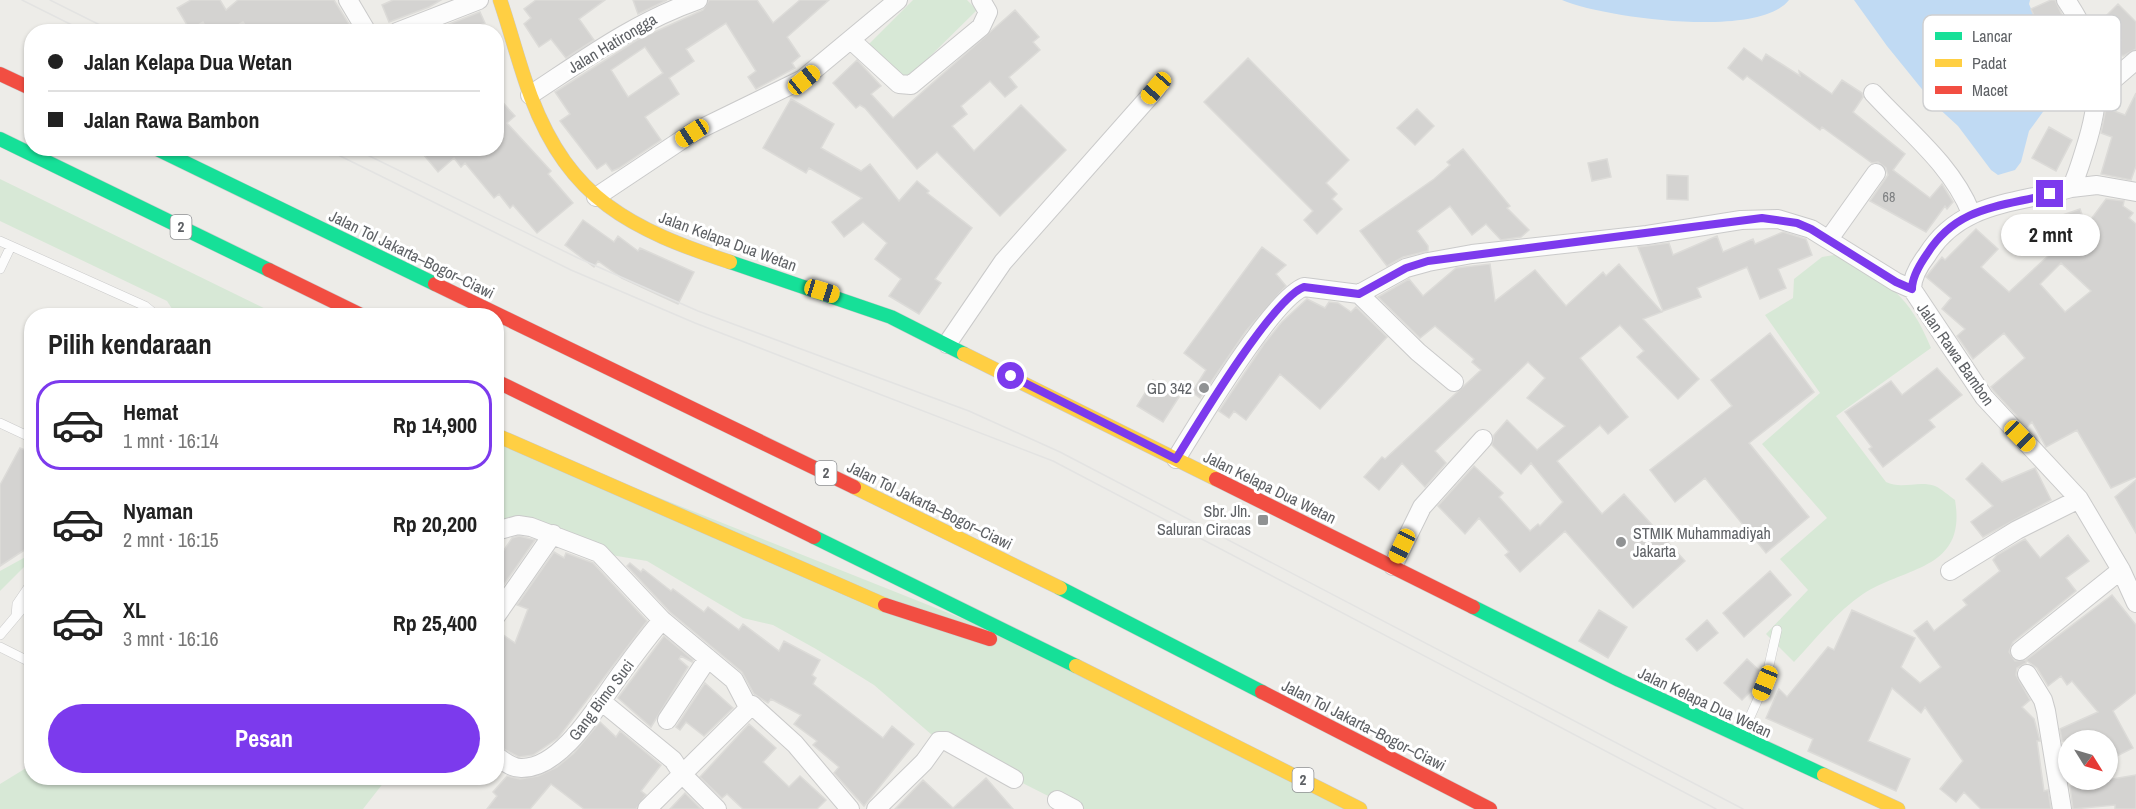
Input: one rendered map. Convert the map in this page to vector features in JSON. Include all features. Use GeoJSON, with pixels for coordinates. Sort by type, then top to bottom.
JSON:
{"type":"FeatureCollection","features":[{"type":"Feature","properties":{"kind":"main road","name":"Jalan Kelapa Dua Wetan"},"geometry":{"type":"LineString","coordinates":[[500,0],[503,24]]}},
{"type":"Feature","properties":{"kind":"main road","name":"Jalan Kelapa Dua Wetan"},"geometry":{"type":"LineString","coordinates":[[505,42],[557,149],[583,186],[632,222],[659,236],[841,297],[891,317],[1619,680],[1898,809]]}},
{"type":"Feature","properties":{"kind":"main road"},"geometry":{"type":"LineString","coordinates":[[0,74],[24,85]]}},
{"type":"Feature","properties":{"kind":"main road","name":"2"},"geometry":{"type":"LineString","coordinates":[[0,139],[24,151]]}},
{"type":"Feature","properties":{"kind":"main road","name":"2"},"geometry":{"type":"LineString","coordinates":[[35,156],[347,308]]}},
{"type":"Feature","properties":{"kind":"main road","name":"Jalan Tol Jakarta–Bogor–Ciawi"},"geometry":{"type":"LineString","coordinates":[[172,156],[485,308]]}},
{"type":"Feature","properties":{"kind":"main road","name":"Jalan Tol Jakarta–Bogor–Ciawi"},"geometry":{"type":"LineString","coordinates":[[504,317],[999,557],[1490,809]]}},
{"type":"Feature","properties":{"kind":"main road","name":"2"},"geometry":{"type":"LineString","coordinates":[[504,385],[1061,657],[1360,809]]}},
{"type":"Feature","properties":{"kind":"main road"},"geometry":{"type":"LineString","coordinates":[[504,439],[904,613],[954,630],[1061,657]]}},
{"type":"Feature","properties":{"kind":"street"},"geometry":{"type":"LineString","coordinates":[[348,0],[362,24]]}},
{"type":"Feature","properties":{"kind":"street"},"geometry":{"type":"LineString","coordinates":[[418,24],[479,0]]}},
{"type":"Feature","properties":{"kind":"street","name":"Jalan Hatirongga"},"geometry":{"type":"LineString","coordinates":[[530,95],[621,34],[645,21],[698,0]]}},
{"type":"Feature","properties":{"kind":"street"},"geometry":{"type":"LineString","coordinates":[[851,40],[899,84],[911,85],[981,27],[988,12],[981,0]]}},
{"type":"Feature","properties":{"kind":"street"},"geometry":{"type":"LineString","coordinates":[[2066,0],[2075,15]]}},
{"type":"Feature","properties":{"kind":"street"},"geometry":{"type":"LineString","coordinates":[[596,197],[692,133],[804,80],[851,40],[890,2]]}},
{"type":"Feature","properties":{"kind":"street"},"geometry":{"type":"LineString","coordinates":[[2121,75],[2136,60]]}},
{"type":"Feature","properties":{"kind":"street"},"geometry":{"type":"LineString","coordinates":[[947,344],[1003,262],[1156,88]]}},
{"type":"Feature","properties":{"kind":"street"},"geometry":{"type":"LineString","coordinates":[[1873,93],[1938,159],[1964,196],[1971,213]]}},
{"type":"Feature","properties":{"kind":"street"},"geometry":{"type":"LineString","coordinates":[[2071,188],[2089,136],[2095,111]]}},
{"type":"Feature","properties":{"kind":"street"},"geometry":{"type":"LineString","coordinates":[[1829,239],[1876,173]]}},
{"type":"Feature","properties":{"kind":"street","name":"Jalan Rawa Bambon"},"geometry":{"type":"LineString","coordinates":[[2136,192],[2097,185],[2071,188],[1971,213],[1932,245],[1917,273],[1912,289],[1914,296],[1984,397],[2079,500],[2121,570],[2136,603]]}},
{"type":"Feature","properties":{"kind":"street"},"geometry":{"type":"LineString","coordinates":[[1176,459],[1217,394],[1285,299],[1304,287],[1359,294],[1406,268],[1428,261],[1647,235],[1741,220],[1770,219],[1797,223],[1829,239],[1896,282],[1912,289]]}},
{"type":"Feature","properties":{"kind":"street"},"geometry":{"type":"LineString","coordinates":[[1359,294],[1418,352],[1454,382]]}},
{"type":"Feature","properties":{"kind":"street"},"geometry":{"type":"LineString","coordinates":[[1393,566],[1422,507],[1484,439]]}},
{"type":"Feature","properties":{"kind":"street"},"geometry":{"type":"LineString","coordinates":[[1950,571],[2017,530],[2079,500]]}},
{"type":"Feature","properties":{"kind":"street"},"geometry":{"type":"LineString","coordinates":[[504,529],[518,525],[553,534],[599,553],[662,620],[734,680],[746,703],[752,705],[795,744],[849,809]]}},
{"type":"Feature","properties":{"kind":"street"},"geometry":{"type":"LineString","coordinates":[[504,604],[553,534]]}},
{"type":"Feature","properties":{"kind":"street"},"geometry":{"type":"LineString","coordinates":[[2020,651],[2121,570]]}},
{"type":"Feature","properties":{"kind":"street","name":"Gang Bimo Suci"},"geometry":{"type":"LineString","coordinates":[[504,761],[515,768],[524,768],[541,762],[575,737],[662,620]]}},
{"type":"Feature","properties":{"kind":"street"},"geometry":{"type":"LineString","coordinates":[[667,720],[708,658]]}},
{"type":"Feature","properties":{"kind":"street"},"geometry":{"type":"LineString","coordinates":[[2027,674],[2043,699],[2062,809]]}},
{"type":"Feature","properties":{"kind":"street"},"geometry":{"type":"LineString","coordinates":[[601,701],[653,741],[717,809]]}},
{"type":"Feature","properties":{"kind":"street"},"geometry":{"type":"LineString","coordinates":[[647,809],[752,705]]}},
{"type":"Feature","properties":{"kind":"street"},"geometry":{"type":"LineString","coordinates":[[876,809],[924,762],[939,741],[946,741],[1014,779]]}},
{"type":"Feature","properties":{"kind":"street"},"geometry":{"type":"LineString","coordinates":[[1057,800],[1074,809]]}},
{"type":"Feature","properties":{"kind":"lane"},"geometry":{"type":"LineString","coordinates":[[0,241],[136,308]]}},
{"type":"Feature","properties":{"kind":"lane"},"geometry":{"type":"LineString","coordinates":[[0,268],[11,246]]}},
{"type":"Feature","properties":{"kind":"lane"},"geometry":{"type":"LineString","coordinates":[[0,423],[24,434]]}},
{"type":"Feature","properties":{"kind":"lane"},"geometry":{"type":"LineString","coordinates":[[16,616],[17,604],[24,594]]}},
{"type":"Feature","properties":{"kind":"lane"},"geometry":{"type":"LineString","coordinates":[[0,635],[24,606]]}},
{"type":"Feature","properties":{"kind":"lane"},"geometry":{"type":"LineString","coordinates":[[1741,737],[1765,683],[1777,630]]}},
{"type":"Feature","properties":{"kind":"lane"},"geometry":{"type":"LineString","coordinates":[[0,647],[24,659]]}},
{"type":"Feature","properties":{"kind":"green space"},"geometry":{"type":"Polygon","coordinates":[[[913,0],[967,0],[977,10],[905,81],[868,45],[913,0]]]}},
{"type":"Feature","properties":{"kind":"green space"},"geometry":{"type":"Polygon","coordinates":[[[0,179],[264,308],[172,308],[167,301],[0,221],[0,179]]]}},
{"type":"Feature","properties":{"kind":"green space"},"geometry":{"type":"Polygon","coordinates":[[[1840,254],[1871,273],[1895,292],[1915,315],[1931,348],[1836,416],[1886,482],[1898,485],[1929,484],[1955,500],[1956,523],[1952,540],[1943,553],[1930,563],[1880,585],[1853,601],[1835,617],[1794,662],[1766,634],[1808,590],[1780,559],[1827,518],[1762,444],[1820,393],[1765,315],[1793,298],[1794,279],[1822,257],[1840,254]]]}},
{"type":"Feature","properties":{"kind":"green space"},"geometry":{"type":"Polygon","coordinates":[[[504,436],[1061,658],[1360,809],[1074,809],[939,741],[874,685],[773,625],[743,618],[647,561],[599,553],[570,540],[504,532],[504,436]]]}},
{"type":"Feature","properties":{"kind":"green space"},"geometry":{"type":"Polygon","coordinates":[[[24,558],[24,567],[0,591],[0,571],[24,558]]]}},
{"type":"Feature","properties":{"kind":"green space"},"geometry":{"type":"Polygon","coordinates":[[[24,769],[24,785],[382,785],[363,809],[0,809],[0,784],[24,769]]]}},
{"type":"Feature","properties":{"kind":"water"},"geometry":{"type":"Polygon","coordinates":[[[1562,0],[1789,0],[1772,12],[1747,19],[1715,22],[1644,18],[1583,7],[1562,0]]]}},
{"type":"Feature","properties":{"kind":"water"},"geometry":{"type":"Polygon","coordinates":[[[1854,0],[2030,0],[2029,4],[2034,15],[1923,15],[1923,90],[1854,0]]]}},
{"type":"Feature","properties":{"kind":"water"},"geometry":{"type":"Polygon","coordinates":[[[1942,111],[2044,111],[2029,131],[2021,162],[2015,170],[1998,175],[1991,170],[1958,126],[1942,111]]]}},
{"type":"Feature","properties":{"kind":"building"},"geometry":{"type":"Polygon","coordinates":[[[191,0],[220,0],[226,10],[238,0],[334,0],[349,24],[244,24],[243,22],[240,24],[204,24],[203,22],[186,24],[177,8],[191,0]]]}},
{"type":"Feature","properties":{"kind":"building"},"geometry":{"type":"Polygon","coordinates":[[[393,0],[441,0],[389,22],[382,5],[393,0]]]}},
{"type":"Feature","properties":{"kind":"building"},"geometry":{"type":"Polygon","coordinates":[[[536,0],[605,0],[579,19],[594,40],[566,58],[551,39],[539,47],[524,24],[531,18],[524,9],[536,0]]]}},
{"type":"Feature","properties":{"kind":"building"},"geometry":{"type":"Polygon","coordinates":[[[633,0],[667,0],[638,14],[633,0]]]}},
{"type":"Feature","properties":{"kind":"building"},"geometry":{"type":"Polygon","coordinates":[[[709,0],[757,0],[773,23],[800,0],[829,0],[787,37],[800,56],[792,63],[795,68],[756,89],[748,77],[756,71],[726,23],[686,49],[694,61],[669,78],[679,94],[645,117],[661,140],[619,168],[612,171],[606,163],[597,169],[560,121],[570,114],[555,92],[637,40],[703,10],[709,0]],[[645,47],[611,70],[628,97],[663,73],[645,47]]]}},
{"type":"Feature","properties":{"kind":"building"},"geometry":{"type":"Polygon","coordinates":[[[2055,0],[2062,15],[2034,15],[2031,9],[2055,0]]]}},
{"type":"Feature","properties":{"kind":"building"},"geometry":{"type":"Polygon","coordinates":[[[2118,4],[2136,22],[2136,49],[2123,56],[2121,54],[2121,15],[2107,15],[2118,4]]]}},
{"type":"Feature","properties":{"kind":"building"},"geometry":{"type":"Polygon","coordinates":[[[1015,10],[1039,37],[1033,42],[1040,50],[1009,77],[1017,87],[1005,97],[990,81],[961,106],[967,114],[952,126],[974,151],[1021,105],[1066,150],[1000,216],[937,152],[917,169],[865,108],[860,105],[856,108],[833,83],[857,60],[881,86],[871,94],[893,118],[1015,10]]]}},
{"type":"Feature","properties":{"kind":"building"},"geometry":{"type":"Polygon","coordinates":[[[480,12],[485,23],[483,24],[449,24],[480,12]]]}},
{"type":"Feature","properties":{"kind":"building"},"geometry":{"type":"Polygon","coordinates":[[[1744,48],[1762,61],[1766,54],[1800,76],[1799,71],[1832,94],[1842,80],[1862,93],[1863,97],[1853,112],[1905,154],[1893,170],[1930,198],[1942,184],[1953,202],[1947,209],[1945,206],[1926,232],[1870,201],[1888,175],[1886,168],[1878,162],[1872,163],[1822,127],[1820,130],[1747,76],[1743,80],[1728,68],[1744,48]]]}},
{"type":"Feature","properties":{"kind":"building"},"geometry":{"type":"Polygon","coordinates":[[[1248,58],[1349,160],[1326,183],[1337,194],[1332,199],[1342,209],[1317,234],[1304,220],[1313,211],[1204,102],[1248,58]]]}},
{"type":"Feature","properties":{"kind":"building"},"geometry":{"type":"Polygon","coordinates":[[[2136,93],[2136,166],[2131,180],[2101,174],[2112,137],[2101,133],[2105,111],[2125,115],[2136,93]]]}},
{"type":"Feature","properties":{"kind":"building"},"geometry":{"type":"Polygon","coordinates":[[[791,99],[834,124],[821,148],[861,171],[870,164],[899,201],[917,181],[929,191],[927,193],[972,228],[935,279],[941,283],[919,314],[889,296],[901,279],[875,259],[887,243],[863,222],[844,237],[832,222],[862,198],[809,168],[806,173],[763,148],[791,99]]]}},
{"type":"Feature","properties":{"kind":"building"},"geometry":{"type":"Polygon","coordinates":[[[504,104],[515,116],[507,123],[551,171],[548,174],[573,203],[537,233],[513,205],[510,208],[499,194],[494,198],[465,163],[461,167],[454,158],[438,172],[425,156],[504,156],[504,104]]]}},
{"type":"Feature","properties":{"kind":"building"},"geometry":{"type":"Polygon","coordinates":[[[1417,109],[1434,126],[1415,145],[1397,128],[1417,109]]]}},
{"type":"Feature","properties":{"kind":"building"},"geometry":{"type":"Polygon","coordinates":[[[2049,127],[2072,140],[2056,171],[2032,158],[2049,127]]]}},
{"type":"Feature","properties":{"kind":"building"},"geometry":{"type":"Polygon","coordinates":[[[1463,149],[1510,206],[1507,208],[1529,230],[1521,237],[1501,240],[1486,224],[1472,235],[1450,206],[1417,231],[1428,246],[1428,251],[1403,257],[1387,266],[1360,231],[1434,179],[1450,165],[1447,162],[1463,149]]]}},
{"type":"Feature","properties":{"kind":"building"},"geometry":{"type":"Polygon","coordinates":[[[1607,159],[1611,177],[1592,181],[1588,163],[1607,159]]]}},
{"type":"Feature","properties":{"kind":"building"},"geometry":{"type":"Polygon","coordinates":[[[1667,175],[1688,176],[1688,200],[1667,199],[1667,175]]]}},
{"type":"Feature","properties":{"kind":"building"},"geometry":{"type":"Polygon","coordinates":[[[2106,199],[2124,201],[2123,206],[2133,213],[2129,218],[2136,224],[2136,477],[2111,488],[2077,430],[2046,447],[2032,422],[2027,427],[1993,390],[1991,387],[2025,358],[2004,333],[1973,359],[1957,336],[1965,329],[1942,309],[1951,298],[1926,277],[1942,257],[1945,260],[1976,229],[1998,249],[1981,267],[2009,292],[2048,256],[2046,253],[2053,248],[2037,224],[2080,209],[2086,226],[2106,199]],[[2061,263],[2040,284],[2065,312],[2091,291],[2061,263]]]}},
{"type":"Feature","properties":{"kind":"building"},"geometry":{"type":"Polygon","coordinates":[[[583,220],[614,242],[618,236],[638,251],[640,248],[694,272],[678,304],[622,278],[598,261],[594,267],[565,245],[583,220]]]}},
{"type":"Feature","properties":{"kind":"building"},"geometry":{"type":"Polygon","coordinates":[[[1783,232],[1806,239],[1812,255],[1778,269],[1786,288],[1760,299],[1747,267],[1697,288],[1701,297],[1663,311],[1638,247],[1669,243],[1673,255],[1717,236],[1723,252],[1753,239],[1755,244],[1783,232]]]}},
{"type":"Feature","properties":{"kind":"building"},"geometry":{"type":"Polygon","coordinates":[[[1262,247],[1286,265],[1276,274],[1286,286],[1246,331],[1200,398],[1192,392],[1206,370],[1184,353],[1262,247]]]}},
{"type":"Feature","properties":{"kind":"building"},"geometry":{"type":"Polygon","coordinates":[[[1490,264],[1495,301],[1535,270],[1566,306],[1603,272],[1606,276],[1619,264],[1662,312],[1643,319],[1699,379],[1678,399],[1637,357],[1644,351],[1620,325],[1580,358],[1628,417],[1608,434],[1600,425],[1557,461],[1602,514],[1624,494],[1685,561],[1633,608],[1565,531],[1520,572],[1505,555],[1509,552],[1479,518],[1465,534],[1438,506],[1474,466],[1503,493],[1499,497],[1530,531],[1538,524],[1540,526],[1563,502],[1531,463],[1521,474],[1492,445],[1494,435],[1507,420],[1537,450],[1565,426],[1527,398],[1545,378],[1528,362],[1435,451],[1446,463],[1425,487],[1402,463],[1379,490],[1364,477],[1382,457],[1385,459],[1481,370],[1472,362],[1474,359],[1435,326],[1420,338],[1378,297],[1409,279],[1423,296],[1456,268],[1490,264]]]}},
{"type":"Feature","properties":{"kind":"building"},"geometry":{"type":"Polygon","coordinates":[[[1307,299],[1325,308],[1329,302],[1338,303],[1351,312],[1356,307],[1387,337],[1320,409],[1280,374],[1246,420],[1234,411],[1229,418],[1219,411],[1264,344],[1282,322],[1307,299]]]}},
{"type":"Feature","properties":{"kind":"building"},"geometry":{"type":"Polygon","coordinates":[[[1770,333],[1814,392],[1749,443],[1809,517],[1766,553],[1705,478],[1675,502],[1650,470],[1732,406],[1711,380],[1770,333]]]}},
{"type":"Feature","properties":{"kind":"building"},"geometry":{"type":"Polygon","coordinates":[[[1937,368],[1962,395],[1929,420],[1935,427],[1883,467],[1869,449],[1872,447],[1845,412],[1891,381],[1902,395],[1937,368]]]}},
{"type":"Feature","properties":{"kind":"building"},"geometry":{"type":"Polygon","coordinates":[[[1153,380],[1179,397],[1163,422],[1137,406],[1153,380]]]}},
{"type":"Feature","properties":{"kind":"building"},"geometry":{"type":"Polygon","coordinates":[[[20,448],[24,450],[24,550],[0,566],[0,485],[20,448]]]}},
{"type":"Feature","properties":{"kind":"building"},"geometry":{"type":"Polygon","coordinates":[[[1982,463],[2002,482],[2035,468],[2051,500],[1983,537],[1971,522],[1993,506],[1966,479],[1982,463]]]}},
{"type":"Feature","properties":{"kind":"building"},"geometry":{"type":"Polygon","coordinates":[[[2136,480],[2136,533],[2115,497],[2136,480]]]}},
{"type":"Feature","properties":{"kind":"building"},"geometry":{"type":"Polygon","coordinates":[[[2068,535],[2089,561],[2066,578],[2076,591],[2013,642],[2009,652],[2015,661],[2026,660],[2026,663],[2017,668],[2016,675],[2030,700],[2022,707],[2034,719],[2040,741],[2037,741],[2044,791],[2048,790],[2051,809],[1981,809],[1964,792],[1956,802],[1940,789],[1963,761],[1925,707],[1921,713],[1892,688],[1868,741],[1910,759],[1896,791],[1808,751],[1813,739],[1766,718],[1779,689],[1787,697],[1828,647],[1834,650],[1852,610],[1915,638],[1901,667],[1920,683],[1941,667],[1914,631],[1927,621],[1934,631],[1967,605],[1963,600],[2000,571],[1993,560],[1997,555],[2025,539],[2040,558],[2068,535]]]}},
{"type":"Feature","properties":{"kind":"building"},"geometry":{"type":"Polygon","coordinates":[[[519,536],[535,540],[504,585],[504,550],[512,538],[519,536]]]}},
{"type":"Feature","properties":{"kind":"building"},"geometry":{"type":"Polygon","coordinates":[[[554,552],[564,558],[566,553],[593,563],[647,621],[558,738],[533,755],[519,757],[504,749],[504,635],[515,643],[528,609],[517,605],[554,552]]]}},
{"type":"Feature","properties":{"kind":"building"},"geometry":{"type":"Polygon","coordinates":[[[630,563],[641,572],[643,569],[671,591],[673,589],[704,612],[708,607],[739,630],[743,624],[779,651],[784,641],[820,660],[812,675],[816,678],[813,684],[883,738],[892,726],[914,744],[864,806],[834,773],[839,767],[813,745],[817,741],[794,724],[801,715],[771,699],[768,703],[754,694],[742,672],[670,612],[627,566],[630,563]]]}},
{"type":"Feature","properties":{"kind":"building"},"geometry":{"type":"Polygon","coordinates":[[[1770,571],[1791,595],[1744,637],[1723,613],[1770,571]]]}},
{"type":"Feature","properties":{"kind":"building"},"geometry":{"type":"Polygon","coordinates":[[[2112,595],[2136,625],[2136,693],[2113,711],[2133,748],[2118,756],[2118,730],[2060,730],[2098,712],[2072,681],[2067,685],[2061,676],[2048,686],[2037,668],[2026,660],[2112,595]]]}},
{"type":"Feature","properties":{"kind":"building"},"geometry":{"type":"Polygon","coordinates":[[[1599,610],[1627,627],[1608,658],[1579,641],[1599,610]]]}},
{"type":"Feature","properties":{"kind":"building"},"geometry":{"type":"Polygon","coordinates":[[[1707,620],[1718,633],[1697,651],[1686,639],[1707,620]]]}},
{"type":"Feature","properties":{"kind":"building"},"geometry":{"type":"Polygon","coordinates":[[[664,636],[693,660],[692,662],[681,656],[679,659],[688,667],[651,727],[618,698],[664,636]]]}},
{"type":"Feature","properties":{"kind":"building"},"geometry":{"type":"Polygon","coordinates":[[[1747,659],[1761,672],[1757,685],[1742,700],[1724,683],[1747,659]]]}},
{"type":"Feature","properties":{"kind":"building"},"geometry":{"type":"Polygon","coordinates":[[[705,683],[733,708],[704,736],[686,722],[680,730],[676,727],[705,683]]]}},
{"type":"Feature","properties":{"kind":"building"},"geometry":{"type":"Polygon","coordinates":[[[600,722],[616,737],[620,731],[661,765],[641,791],[646,795],[636,809],[584,809],[551,784],[530,809],[487,809],[497,796],[493,792],[499,785],[504,785],[507,776],[520,779],[538,776],[557,767],[574,753],[600,722]]]}},
{"type":"Feature","properties":{"kind":"building"},"geometry":{"type":"Polygon","coordinates":[[[749,724],[776,748],[763,762],[789,787],[800,776],[826,800],[817,809],[743,809],[727,794],[722,798],[700,777],[749,724]]]}},
{"type":"Feature","properties":{"kind":"building"},"geometry":{"type":"Polygon","coordinates":[[[2136,775],[2136,809],[2115,809],[2115,805],[2073,809],[2071,790],[2118,790],[2118,778],[2136,775]]]}},
{"type":"Feature","properties":{"kind":"building"},"geometry":{"type":"Polygon","coordinates":[[[986,778],[1013,809],[895,809],[923,780],[953,808],[986,778]]]}},
{"type":"Feature","properties":{"kind":"building"},"geometry":{"type":"Polygon","coordinates":[[[685,793],[701,809],[670,809],[685,793]]]}},
{"type":"Feature","properties":{"kind":"tram line"},"geometry":{"type":"LineString","coordinates":[[22,0],[70,24]]}},
{"type":"Feature","properties":{"kind":"tram line"},"geometry":{"type":"LineString","coordinates":[[50,0],[98,24]]}},
{"type":"Feature","properties":{"kind":"tram line"},"geometry":{"type":"LineString","coordinates":[[340,156],[571,270],[695,323],[1053,461],[1716,809]]}},
{"type":"Feature","properties":{"kind":"tram line"},"geometry":{"type":"LineString","coordinates":[[369,156],[578,258],[698,311],[969,411],[1060,452],[1743,809]]}},
{"type":"Feature","properties":{"kind":"traffic: fast"},"geometry":{"type":"LineString","coordinates":[[0,139],[24,151]]}},
{"type":"Feature","properties":{"kind":"traffic: fast"},"geometry":{"type":"LineString","coordinates":[[35,156],[269,270]]}},
{"type":"Feature","properties":{"kind":"traffic: fast"},"geometry":{"type":"LineString","coordinates":[[171,156],[435,284]]}},
{"type":"Feature","properties":{"kind":"traffic: fast"},"geometry":{"type":"LineString","coordinates":[[730,262],[891,317],[964,354]]}},
{"type":"Feature","properties":{"kind":"traffic: fast"},"geometry":{"type":"LineString","coordinates":[[814,537],[1076,666]]}},
{"type":"Feature","properties":{"kind":"traffic: fast"},"geometry":{"type":"LineString","coordinates":[[1060,588],[1262,692]]}},
{"type":"Feature","properties":{"kind":"traffic: fast"},"geometry":{"type":"LineString","coordinates":[[1473,607],[1619,680],[1824,775]]}},
{"type":"Feature","properties":{"kind":"traffic: slow"},"geometry":{"type":"LineString","coordinates":[[500,0],[531,97],[547,132],[565,162],[585,186],[608,206],[634,222],[663,237],[730,262]]}},
{"type":"Feature","properties":{"kind":"traffic: slow"},"geometry":{"type":"LineString","coordinates":[[964,354],[1216,479]]}},
{"type":"Feature","properties":{"kind":"traffic: slow"},"geometry":{"type":"LineString","coordinates":[[504,438],[885,605]]}},
{"type":"Feature","properties":{"kind":"traffic: slow"},"geometry":{"type":"LineString","coordinates":[[854,487],[1060,588]]}},
{"type":"Feature","properties":{"kind":"traffic: slow"},"geometry":{"type":"LineString","coordinates":[[1076,666],[1360,809]]}},
{"type":"Feature","properties":{"kind":"traffic: slow"},"geometry":{"type":"LineString","coordinates":[[1824,775],[1898,809]]}},
{"type":"Feature","properties":{"kind":"traffic: jam"},"geometry":{"type":"LineString","coordinates":[[0,74],[24,85]]}},
{"type":"Feature","properties":{"kind":"traffic: jam"},"geometry":{"type":"LineString","coordinates":[[269,270],[347,308]]}},
{"type":"Feature","properties":{"kind":"traffic: jam"},"geometry":{"type":"LineString","coordinates":[[435,284],[485,308]]}},
{"type":"Feature","properties":{"kind":"traffic: jam"},"geometry":{"type":"LineString","coordinates":[[504,317],[854,487]]}},
{"type":"Feature","properties":{"kind":"traffic: jam"},"geometry":{"type":"LineString","coordinates":[[504,385],[814,537]]}},
{"type":"Feature","properties":{"kind":"traffic: jam"},"geometry":{"type":"LineString","coordinates":[[1216,479],[1473,607]]}},
{"type":"Feature","properties":{"kind":"traffic: jam"},"geometry":{"type":"LineString","coordinates":[[885,605],[990,639]]}},
{"type":"Feature","properties":{"kind":"traffic: jam"},"geometry":{"type":"LineString","coordinates":[[1262,692],[1490,809]]}},
{"type":"Feature","properties":{"kind":"place","name":"GD 342"},"geometry":{"type":"Point","coordinates":[1204,388]}},
{"type":"Feature","properties":{"kind":"place","name":"Sbr. Jln. Saluran Ciracas"},"geometry":{"type":"Point","coordinates":[1263,520]}},
{"type":"Feature","properties":{"kind":"place","name":"STMIK Muhammadiyah Jakarta"},"geometry":{"type":"Point","coordinates":[1621,542]}},
{"type":"Feature","properties":{"kind":"route"},"geometry":{"type":"LineString","coordinates":[[1011,376],[1176,459],[1242,357],[1285,299],[1297,289],[1304,287],[1359,294],[1387,277],[1428,261],[1647,235],[1762,218],[1797,223],[1811,229],[1896,282],[1912,289],[1912,283],[1932,245],[1956,223],[1971,213],[1990,206],[2050,194]]}}]}
